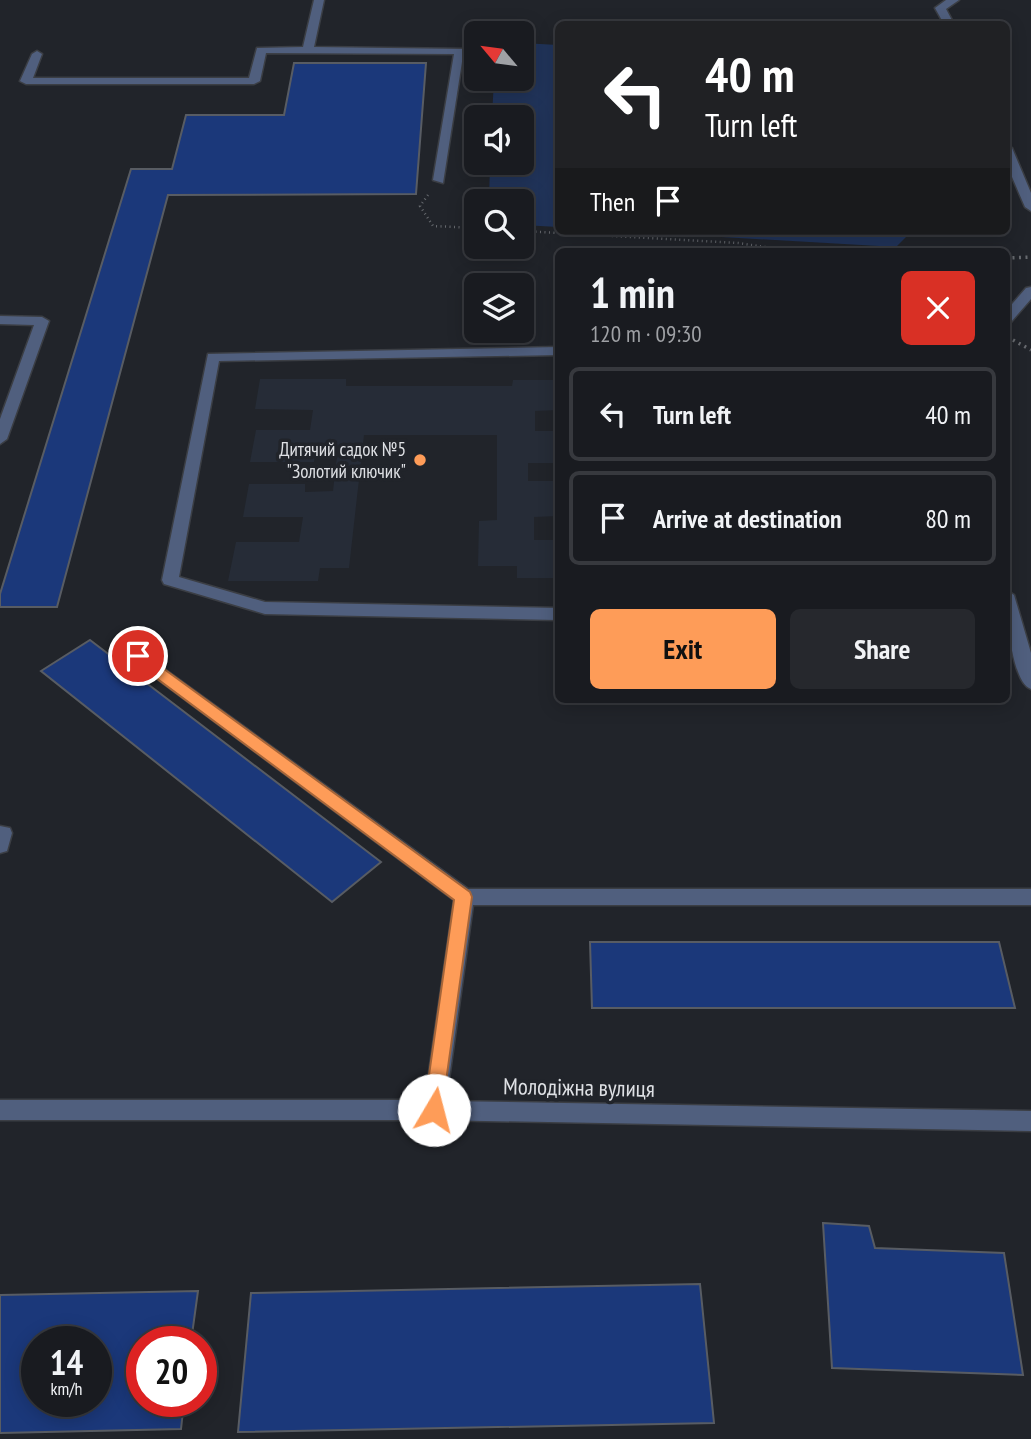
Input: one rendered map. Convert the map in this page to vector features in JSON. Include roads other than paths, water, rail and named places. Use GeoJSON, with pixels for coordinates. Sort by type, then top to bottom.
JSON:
{"type":"FeatureCollection","features":[{"type":"Feature","properties":{"kind":"street"},"geometry":{"type":"LineString","coordinates":[[308,50],[318,0]]}},
{"type":"Feature","properties":{"kind":"street"},"geometry":{"type":"LineString","coordinates":[[947,21],[940,8],[954,0]]}},
{"type":"Feature","properties":{"kind":"street"},"geometry":{"type":"LineString","coordinates":[[37,54],[26,81],[254,81],[261,50],[460,51],[439,180]]}},
{"type":"Feature","properties":{"kind":"street"},"geometry":{"type":"LineString","coordinates":[[1010,157],[1031,207]]}},
{"type":"Feature","properties":{"kind":"street"},"geometry":{"type":"LineString","coordinates":[[1010,315],[1031,291]]}},
{"type":"Feature","properties":{"kind":"street"},"geometry":{"type":"LineString","coordinates":[[0,320],[42,321],[0,439]]}},
{"type":"Feature","properties":{"kind":"street"},"geometry":{"type":"LineString","coordinates":[[555,351],[213,357],[170,580],[265,608],[555,614]]}},
{"type":"Feature","properties":{"kind":"street"},"geometry":{"type":"LineString","coordinates":[[1010,609],[1031,682]]}},
{"type":"Feature","properties":{"kind":"street"},"geometry":{"type":"LineString","coordinates":[[138,656],[464,897],[1031,897]]}},
{"type":"Feature","properties":{"kind":"street"},"geometry":{"type":"LineString","coordinates":[[0,833],[3,833],[0,846]]}},
{"type":"Feature","properties":{"kind":"street"},"geometry":{"type":"LineString","coordinates":[[434,1110],[464,897]]}},
{"type":"Feature","properties":{"kind":"street","name":"Молодіжна вулиця"},"geometry":{"type":"LineString","coordinates":[[0,1110],[434,1110],[1031,1121]]}},
{"type":"Feature","properties":{"kind":"place","name":"Дитячий садок №5 \"Золотий ключик\""},"geometry":{"type":"Point","coordinates":[420,460]}}]}
